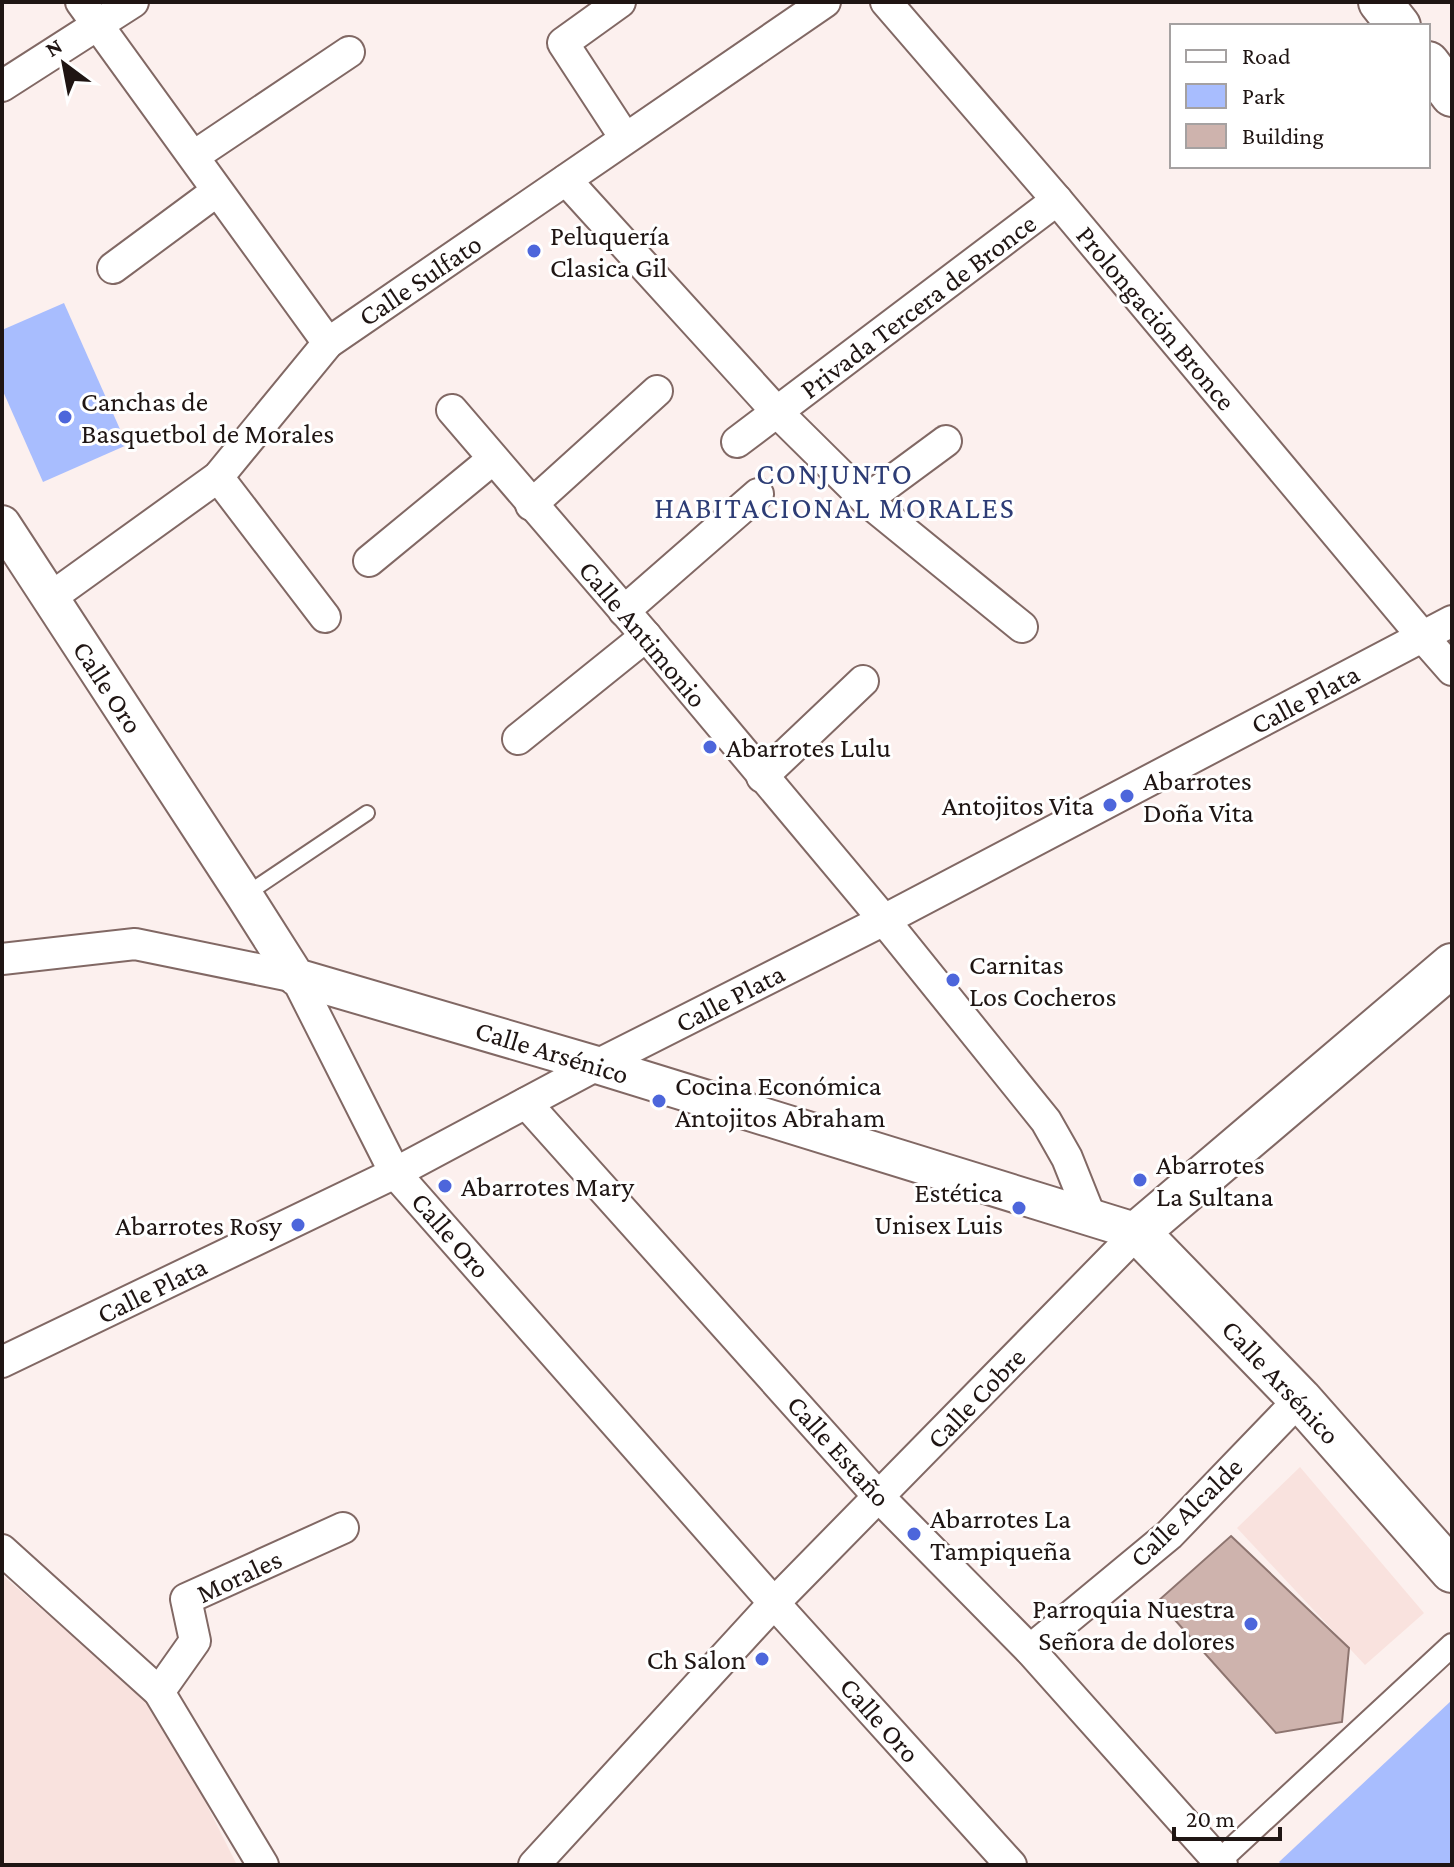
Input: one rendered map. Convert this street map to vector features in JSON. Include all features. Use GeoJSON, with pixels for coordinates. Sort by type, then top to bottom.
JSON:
{"type":"FeatureCollection","features":[{"type":"Feature","properties":{"kind":"main road"},"geometry":{"type":"LineString","coordinates":[[1380,2],[1397,24]]}},
{"type":"Feature","properties":{"kind":"main road","name":"Calle Cobre"},"geometry":{"type":"LineString","coordinates":[[1138,1232],[1452,965]]}},
{"type":"Feature","properties":{"kind":"main road","name":"Calle Arsénico"},"geometry":{"type":"LineString","coordinates":[[1138,1232],[1300,1399],[1452,1571]]}},
{"type":"Feature","properties":{"kind":"street"},"geometry":{"type":"LineString","coordinates":[[2,86],[89,13],[133,2]]}},
{"type":"Feature","properties":{"kind":"street"},"geometry":{"type":"LineString","coordinates":[[620,2],[563,43],[625,138]]}},
{"type":"Feature","properties":{"kind":"street","name":"Calle Sulfato"},"geometry":{"type":"LineString","coordinates":[[50,598],[218,477],[328,343],[825,2]]}},
{"type":"Feature","properties":{"kind":"street","name":"Prolongación Bronce"},"geometry":{"type":"LineString","coordinates":[[886,2],[1057,200],[1452,670]]}},
{"type":"Feature","properties":{"kind":"street"},"geometry":{"type":"LineString","coordinates":[[89,13],[328,343]]}},
{"type":"Feature","properties":{"kind":"street"},"geometry":{"type":"LineString","coordinates":[[194,156],[349,52]]}},
{"type":"Feature","properties":{"kind":"street","name":"Privada Tercera de Bronce"},"geometry":{"type":"LineString","coordinates":[[566,180],[778,413],[866,500],[1022,627]]}},
{"type":"Feature","properties":{"kind":"street"},"geometry":{"type":"LineString","coordinates":[[113,268],[217,191]]}},
{"type":"Feature","properties":{"kind":"street","name":"Privada Tercera de Bronce"},"geometry":{"type":"LineString","coordinates":[[737,442],[1057,200]]}},
{"type":"Feature","properties":{"kind":"street"},"geometry":{"type":"LineString","coordinates":[[531,505],[657,391]]}},
{"type":"Feature","properties":{"kind":"street","name":"Calle Antimonio"},"geometry":{"type":"LineString","coordinates":[[452,410],[884,920]]}},
{"type":"Feature","properties":{"kind":"street"},"geometry":{"type":"LineString","coordinates":[[866,500],[946,441]]}},
{"type":"Feature","properties":{"kind":"street"},"geometry":{"type":"LineString","coordinates":[[369,561],[493,459]]}},
{"type":"Feature","properties":{"kind":"street"},"geometry":{"type":"LineString","coordinates":[[218,477],[325,617]]}},
{"type":"Feature","properties":{"kind":"street"},"geometry":{"type":"LineString","coordinates":[[624,611],[758,494]]}},
{"type":"Feature","properties":{"kind":"street","name":"Calle Oro"},"geometry":{"type":"LineString","coordinates":[[2,524],[296,977],[395,1173],[774,1603],[1011,1865]]}},
{"type":"Feature","properties":{"kind":"street","name":"Calle Plata"},"geometry":{"type":"LineString","coordinates":[[2,1362],[395,1173],[1452,621]]}},
{"type":"Feature","properties":{"kind":"street"},"geometry":{"type":"LineString","coordinates":[[518,739],[646,636]]}},
{"type":"Feature","properties":{"kind":"street"},"geometry":{"type":"LineString","coordinates":[[762,777],[863,681]]}},
{"type":"Feature","properties":{"kind":"street"},"geometry":{"type":"LineString","coordinates":[[884,920],[1046,1121],[1067,1158],[1091,1218]]}},
{"type":"Feature","properties":{"kind":"street","name":"Calle Arsénico"},"geometry":{"type":"LineString","coordinates":[[2,959],[135,944],[296,977],[597,1065],[1138,1232]]}},
{"type":"Feature","properties":{"kind":"street","name":"Calle Estaño"},"geometry":{"type":"LineString","coordinates":[[526,1103],[879,1497],[1030,1650],[1219,1864]]}},
{"type":"Feature","properties":{"kind":"street","name":"Calle Cobre"},"geometry":{"type":"LineString","coordinates":[[534,1865],[774,1603],[1138,1232]]}},
{"type":"Feature","properties":{"kind":"street","name":"Calle Alcalde"},"geometry":{"type":"LineString","coordinates":[[1030,1650],[1169,1535],[1300,1399]]}},
{"type":"Feature","properties":{"kind":"street","name":"Morales"},"geometry":{"type":"LineString","coordinates":[[159,1692],[195,1641],[186,1599],[343,1528]]}},
{"type":"Feature","properties":{"kind":"street"},"geometry":{"type":"LineString","coordinates":[[2,1550],[159,1692],[263,1865]]}},
{"type":"Feature","properties":{"kind":"street"},"geometry":{"type":"LineString","coordinates":[[1219,1864],[1452,1645]]}},
{"type":"Feature","properties":{"kind":"lane"},"geometry":{"type":"LineString","coordinates":[[244,895],[367,813]]}},
{"type":"Feature","properties":{"kind":"shaded area"},"geometry":{"type":"Polygon","coordinates":[[[1300,1467],[1424,1613],[1365,1665],[1237,1528],[1300,1467]]]}},
{"type":"Feature","properties":{"kind":"shaded area"},"geometry":{"type":"Polygon","coordinates":[[[2,1575],[159,1710],[237,1865],[2,1865],[2,1575]]]}},
{"type":"Feature","properties":{"kind":"green space","name":"Canchas de Basquetbol de Morales"},"geometry":{"type":"Polygon","coordinates":[[[64,303],[127,445],[43,482],[2,389],[2,330],[64,303]]]}},
{"type":"Feature","properties":{"kind":"green space"},"geometry":{"type":"Polygon","coordinates":[[[1452,1700],[1452,1865],[1282,1865],[1279,1862],[1452,1700]]]}},
{"type":"Feature","properties":{"kind":"building","name":"Parroquia Nuestra Señora de dolores"},"geometry":{"type":"Polygon","coordinates":[[[1231,1536],[1349,1648],[1342,1722],[1276,1733],[1158,1601],[1231,1536]]]}},
{"type":"Feature","properties":{"kind":"place","name":"Peluquería Clasica Gil"},"geometry":{"type":"Point","coordinates":[534,251]}},
{"type":"Feature","properties":{"kind":"place","name":"Canchas de Basquetbol de Morales"},"geometry":{"type":"Point","coordinates":[65,417]}},
{"type":"Feature","properties":{"kind":"place","name":"Abarrotes Lulu"},"geometry":{"type":"Point","coordinates":[710,747]}},
{"type":"Feature","properties":{"kind":"place","name":"Abarrotes Doña Vita"},"geometry":{"type":"Point","coordinates":[1127,796]}},
{"type":"Feature","properties":{"kind":"place","name":"Antojitos Vita"},"geometry":{"type":"Point","coordinates":[1110,805]}},
{"type":"Feature","properties":{"kind":"place","name":"Carnitas Los Cocheros"},"geometry":{"type":"Point","coordinates":[953,980]}},
{"type":"Feature","properties":{"kind":"place","name":"Cocina Económica Antojitos Abraham"},"geometry":{"type":"Point","coordinates":[659,1101]}},
{"type":"Feature","properties":{"kind":"place","name":"Abarrotes La Sultana"},"geometry":{"type":"Point","coordinates":[1140,1180]}},
{"type":"Feature","properties":{"kind":"place","name":"Abarrotes Mary"},"geometry":{"type":"Point","coordinates":[445,1186]}},
{"type":"Feature","properties":{"kind":"place","name":"Estética Unisex Luis"},"geometry":{"type":"Point","coordinates":[1019,1208]}},
{"type":"Feature","properties":{"kind":"place","name":"Abarrotes Rosy"},"geometry":{"type":"Point","coordinates":[298,1225]}},
{"type":"Feature","properties":{"kind":"place","name":"Abarrotes La Tampiqueña"},"geometry":{"type":"Point","coordinates":[914,1534]}},
{"type":"Feature","properties":{"kind":"place","name":"Parroquia Nuestra Señora de dolores"},"geometry":{"type":"Point","coordinates":[1251,1624]}},
{"type":"Feature","properties":{"kind":"place","name":"Ch Salon"},"geometry":{"type":"Point","coordinates":[762,1659]}},
{"type":"Feature","properties":{"kind":"district","name":"CONJUNTO HABITACIONAL MORALES"},"geometry":{"type":"Point","coordinates":[835,490]}}]}
